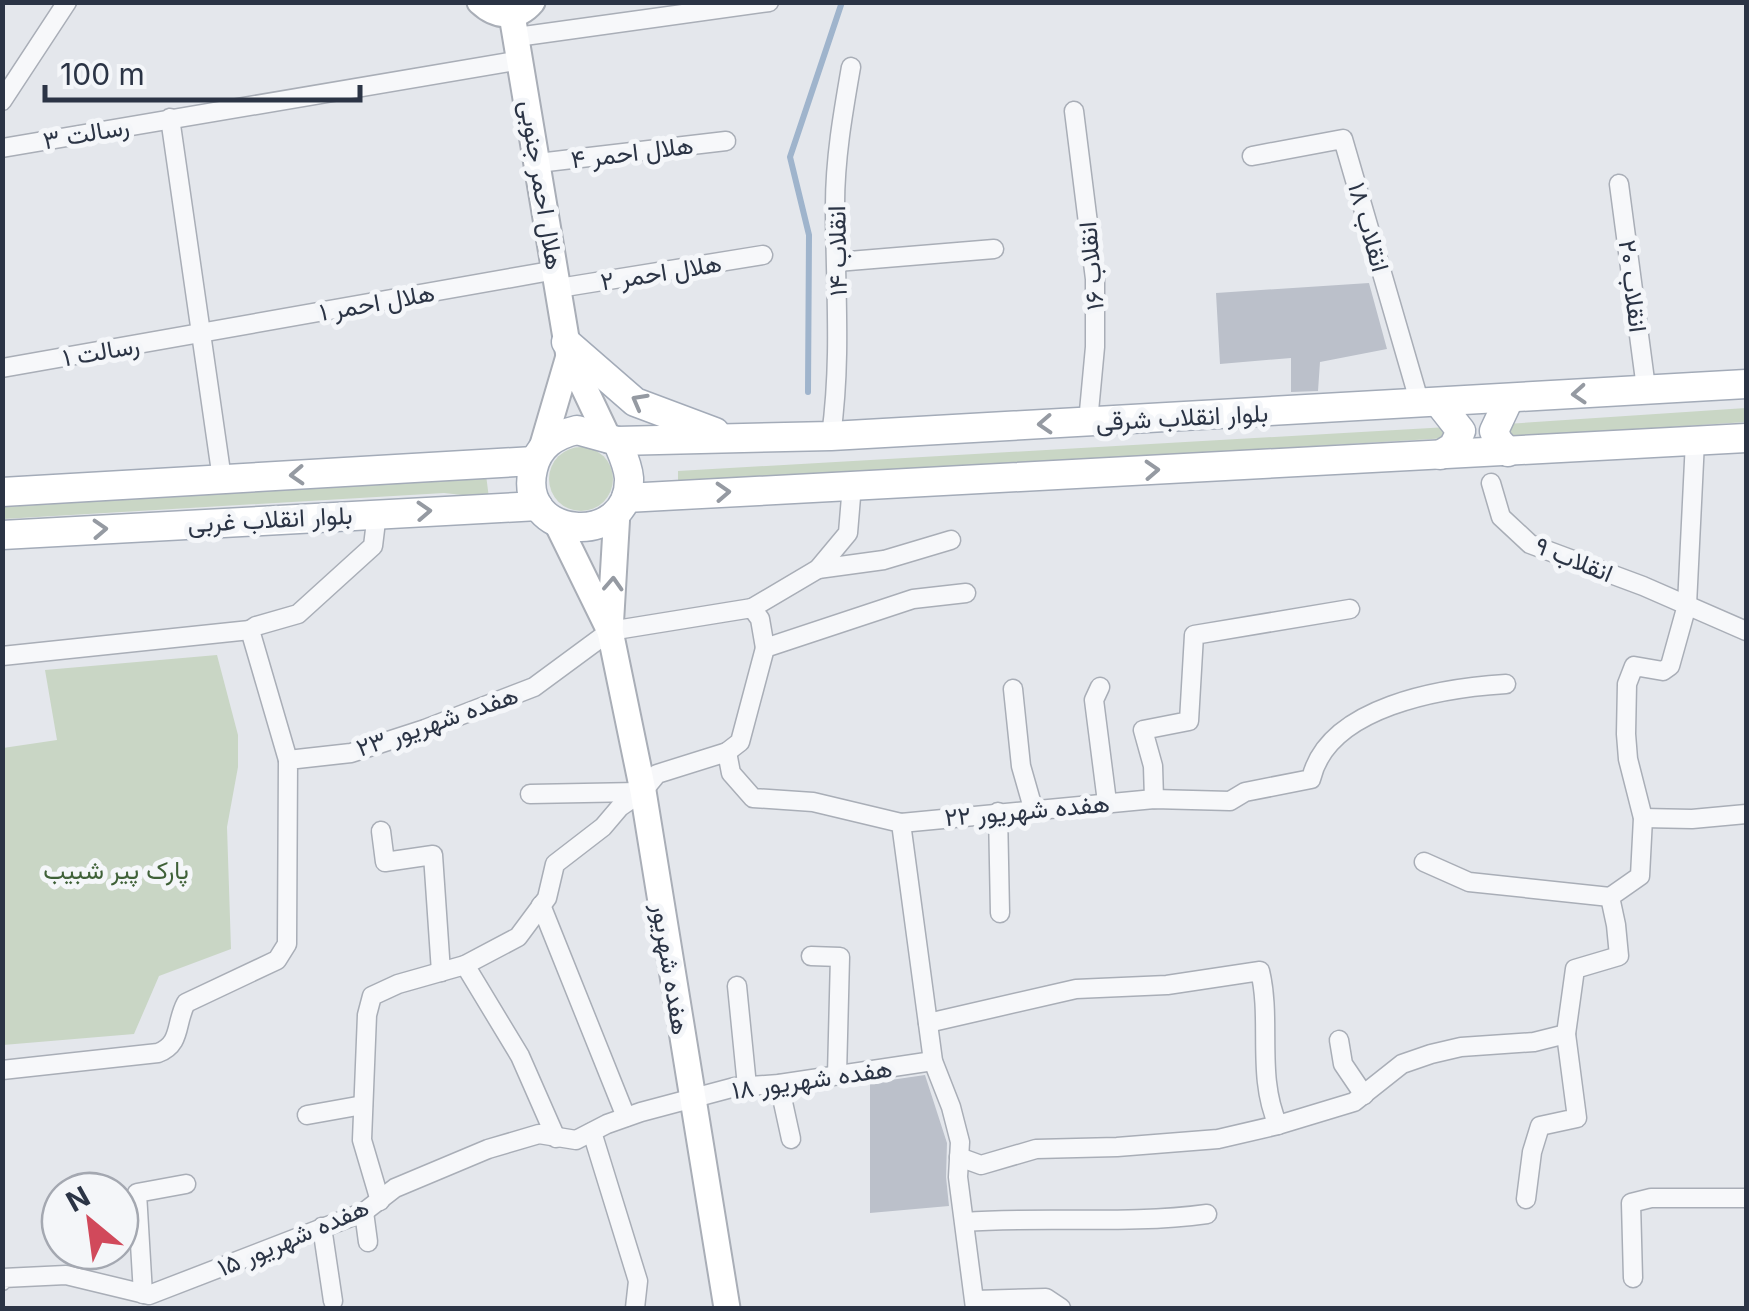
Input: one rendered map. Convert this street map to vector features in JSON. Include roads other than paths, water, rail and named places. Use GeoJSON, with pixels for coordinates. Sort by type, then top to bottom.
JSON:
{"type":"FeatureCollection","features":[{"type":"Feature","properties":{"kind":"main road"},"geometry":{"type":"LineString","coordinates":[[480,2],[520,29]]}},
{"type":"Feature","properties":{"kind":"main road","name":"هلال احمر جنوبی"},"geometry":{"type":"LineString","coordinates":[[520,29],[568,349],[613,440]]}},
{"type":"Feature","properties":{"kind":"main road"},"geometry":{"type":"LineString","coordinates":[[568,349],[635,402],[726,436]]}},
{"type":"Feature","properties":{"kind":"main road","name":"هلال احمر جنوبی"},"geometry":{"type":"LineString","coordinates":[[538,454],[568,349]]}},
{"type":"Feature","properties":{"kind":"main road","name":"بلوار انقلاب شرقی"},"geometry":{"type":"LineString","coordinates":[[613,440],[831,436],[1746,384]]}},
{"type":"Feature","properties":{"kind":"main road"},"geometry":{"type":"LineString","coordinates":[[1508,452],[1494,432],[1509,399]]}},
{"type":"Feature","properties":{"kind":"main road"},"geometry":{"type":"LineString","coordinates":[[1430,403],[1461,431],[1453,448],[1440,455]]}},
{"type":"Feature","properties":{"kind":"main road"},"geometry":{"type":"LineString","coordinates":[[577,430],[613,440],[627,466],[629,482],[621,505],[590,527],[579,528],[547,514],[532,492],[538,454],[552,439],[577,430]]}},
{"type":"Feature","properties":{"kind":"main road","name":"بلوار انقلاب شرقی"},"geometry":{"type":"LineString","coordinates":[[621,505],[852,485],[1746,438]]}},
{"type":"Feature","properties":{"kind":"main road","name":"بلوار انقلاب غربی"},"geometry":{"type":"LineString","coordinates":[[2,492],[538,454]]}},
{"type":"Feature","properties":{"kind":"main road","name":"هفده شهریور"},"geometry":{"type":"LineString","coordinates":[[621,505],[610,631],[643,791],[727,1308]]}},
{"type":"Feature","properties":{"kind":"main road","name":"بلوار انقلاب غربی"},"geometry":{"type":"LineString","coordinates":[[2,535],[377,513],[547,514]]}},
{"type":"Feature","properties":{"kind":"main road","name":"هفده شهریور"},"geometry":{"type":"LineString","coordinates":[[547,514],[610,631]]}},
{"type":"Feature","properties":{"kind":"street"},"geometry":{"type":"LineString","coordinates":[[2,101],[67,2]]}},
{"type":"Feature","properties":{"kind":"street","name":"رسالت ۳"},"geometry":{"type":"LineString","coordinates":[[2,148],[170,118],[520,29],[769,2]]}},
{"type":"Feature","properties":{"kind":"street","name":"انقلاب ۱۴"},"geometry":{"type":"LineString","coordinates":[[831,436],[839,382],[838,138],[851,67]]}},
{"type":"Feature","properties":{"kind":"street","name":"انقلاب ۱۶"},"geometry":{"type":"LineString","coordinates":[[1074,111],[1095,278],[1096,347],[1088,422]]}},
{"type":"Feature","properties":{"kind":"street"},"geometry":{"type":"LineString","coordinates":[[170,118],[222,479]]}},
{"type":"Feature","properties":{"kind":"street","name":"انقلاب ۱۸"},"geometry":{"type":"LineString","coordinates":[[1252,156],[1344,139],[1430,403]]}},
{"type":"Feature","properties":{"kind":"street","name":"هلال احمر ۴"},"geometry":{"type":"LineString","coordinates":[[538,163],[726,141]]}},
{"type":"Feature","properties":{"kind":"street","name":"انقلاب ۲۰"},"geometry":{"type":"LineString","coordinates":[[1620,184],[1646,388]]}},
{"type":"Feature","properties":{"kind":"street"},"geometry":{"type":"LineString","coordinates":[[836,262],[994,250]]}},
{"type":"Feature","properties":{"kind":"street","name":"هلال احمر ۲"},"geometry":{"type":"LineString","coordinates":[[557,279],[764,256]]}},
{"type":"Feature","properties":{"kind":"street","name":"هلال احمر ۱"},"geometry":{"type":"LineString","coordinates":[[199,334],[557,279]]}},
{"type":"Feature","properties":{"kind":"street","name":"رسالت ۱"},"geometry":{"type":"LineString","coordinates":[[2,368],[199,334]]}},
{"type":"Feature","properties":{"kind":"street"},"geometry":{"type":"LineString","coordinates":[[1424,862],[1469,882],[1610,897],[1640,876],[1643,818],[1628,760],[1627,684],[1634,666],[1662,671],[1670,666],[1687,605],[1695,441]]}},
{"type":"Feature","properties":{"kind":"street","name":"انقلاب ۹"},"geometry":{"type":"LineString","coordinates":[[1491,483],[1501,516],[1530,544],[1746,630]]}},
{"type":"Feature","properties":{"kind":"street"},"geometry":{"type":"LineString","coordinates":[[610,631],[752,608],[818,568],[848,533],[852,485]]}},
{"type":"Feature","properties":{"kind":"street"},"geometry":{"type":"LineString","coordinates":[[2,656],[250,630],[298,614],[373,546],[377,513]]}},
{"type":"Feature","properties":{"kind":"street"},"geometry":{"type":"LineString","coordinates":[[818,568],[884,560],[952,540]]}},
{"type":"Feature","properties":{"kind":"street"},"geometry":{"type":"LineString","coordinates":[[765,648],[913,599],[966,593]]}},
{"type":"Feature","properties":{"kind":"street"},"geometry":{"type":"LineString","coordinates":[[368,1242],[372,1206],[362,1140],[367,1015],[372,996],[398,984],[465,965],[518,937],[547,898],[555,864],[603,827],[620,806],[643,791],[658,774],[726,752],[740,742],[765,648],[760,620],[752,608]]}},
{"type":"Feature","properties":{"kind":"street"},"geometry":{"type":"LineString","coordinates":[[1154,799],[1153,766],[1142,730],[1189,721],[1194,635],[1350,609]]}},
{"type":"Feature","properties":{"kind":"street"},"geometry":{"type":"LineString","coordinates":[[2,1070],[170,1049],[186,1003],[277,960],[284,953],[288,944],[288,760],[250,630]]}},
{"type":"Feature","properties":{"kind":"street","name":"هفده شهریور ۲۳"},"geometry":{"type":"LineString","coordinates":[[288,760],[351,753],[534,687],[610,631]]}},
{"type":"Feature","properties":{"kind":"street","name":"هفده شهریور ۲۲"},"geometry":{"type":"LineString","coordinates":[[726,752],[732,773],[753,798],[813,802],[901,822],[1154,799],[1230,801],[1245,792],[1311,779],[1315,763],[1328,742],[1351,724],[1451,688],[1506,684]]}},
{"type":"Feature","properties":{"kind":"street"},"geometry":{"type":"LineString","coordinates":[[1100,687],[1094,700],[1107,802]]}},
{"type":"Feature","properties":{"kind":"street"},"geometry":{"type":"LineString","coordinates":[[1013,689],[1020,766],[1033,808]]}},
{"type":"Feature","properties":{"kind":"street"},"geometry":{"type":"LineString","coordinates":[[530,794],[643,791]]}},
{"type":"Feature","properties":{"kind":"street"},"geometry":{"type":"LineString","coordinates":[[998,812],[1000,913]]}},
{"type":"Feature","properties":{"kind":"street"},"geometry":{"type":"LineString","coordinates":[[1643,818],[1692,820],[1746,814]]}},
{"type":"Feature","properties":{"kind":"street"},"geometry":{"type":"LineString","coordinates":[[901,822],[933,1061],[960,1142],[958,1178],[975,1304],[1046,1298],[1060,1308]]}},
{"type":"Feature","properties":{"kind":"street"},"geometry":{"type":"LineString","coordinates":[[381,831],[385,862],[433,855],[441,972]]}},
{"type":"Feature","properties":{"kind":"street"},"geometry":{"type":"LineString","coordinates":[[1526,1199],[1540,1126],[1577,1118],[1566,1034],[1575,969],[1618,956],[1610,897]]}},
{"type":"Feature","properties":{"kind":"street"},"geometry":{"type":"LineString","coordinates":[[542,905],[626,1117]]}},
{"type":"Feature","properties":{"kind":"street"},"geometry":{"type":"LineString","coordinates":[[811,956],[840,956],[837,1076]]}},
{"type":"Feature","properties":{"kind":"street"},"geometry":{"type":"LineString","coordinates":[[465,965],[520,1056],[556,1138]]}},
{"type":"Feature","properties":{"kind":"street"},"geometry":{"type":"LineString","coordinates":[[928,1024],[1076,988],[1167,986],[1260,970],[1266,993],[1266,1080],[1278,1125]]}},
{"type":"Feature","properties":{"kind":"street"},"geometry":{"type":"LineString","coordinates":[[736,986],[747,1086]]}},
{"type":"Feature","properties":{"kind":"street"},"geometry":{"type":"LineString","coordinates":[[959,1157],[981,1164],[1036,1149],[1218,1140],[1317,1116],[1354,1102],[1402,1064],[1430,1054],[1461,1046],[1534,1042],[1566,1034]]}},
{"type":"Feature","properties":{"kind":"street"},"geometry":{"type":"LineString","coordinates":[[1339,1040],[1344,1064],[1364,1094]]}},
{"type":"Feature","properties":{"kind":"street","name":"هفده شهریور ۱۸"},"geometry":{"type":"LineString","coordinates":[[691,1100],[747,1086],[933,1061]]}},
{"type":"Feature","properties":{"kind":"street"},"geometry":{"type":"LineString","coordinates":[[779,1084],[791,1139]]}},
{"type":"Feature","properties":{"kind":"street","name":"هفده شهریور ۱۵"},"geometry":{"type":"LineString","coordinates":[[155,1298],[372,1206],[395,1188],[488,1149],[539,1134],[576,1140],[626,1117],[691,1100]]}},
{"type":"Feature","properties":{"kind":"street"},"geometry":{"type":"LineString","coordinates":[[307,1114],[363,1104]]}},
{"type":"Feature","properties":{"kind":"street"},"geometry":{"type":"LineString","coordinates":[[592,1132],[638,1280],[635,1308]]}},
{"type":"Feature","properties":{"kind":"street"},"geometry":{"type":"LineString","coordinates":[[3,1276],[66,1275],[155,1298],[138,1192],[186,1184]]}},
{"type":"Feature","properties":{"kind":"street"},"geometry":{"type":"LineString","coordinates":[[1633,1278],[1631,1203],[1650,1198],[1746,1198]]}},
{"type":"Feature","properties":{"kind":"street"},"geometry":{"type":"LineString","coordinates":[[965,1222],[1178,1218],[1207,1214]]}},
{"type":"Feature","properties":{"kind":"street"},"geometry":{"type":"LineString","coordinates":[[322,1227],[333,1301]]}},
{"type":"Feature","properties":{"kind":"waterway"},"geometry":{"type":"LineString","coordinates":[[808,392],[809,235],[790,157],[842,2]]}},
{"type":"Feature","properties":{"kind":"park label","name":"پارک پیر شبیب"},"geometry":{"type":"Point","coordinates":[116,870]}}]}
